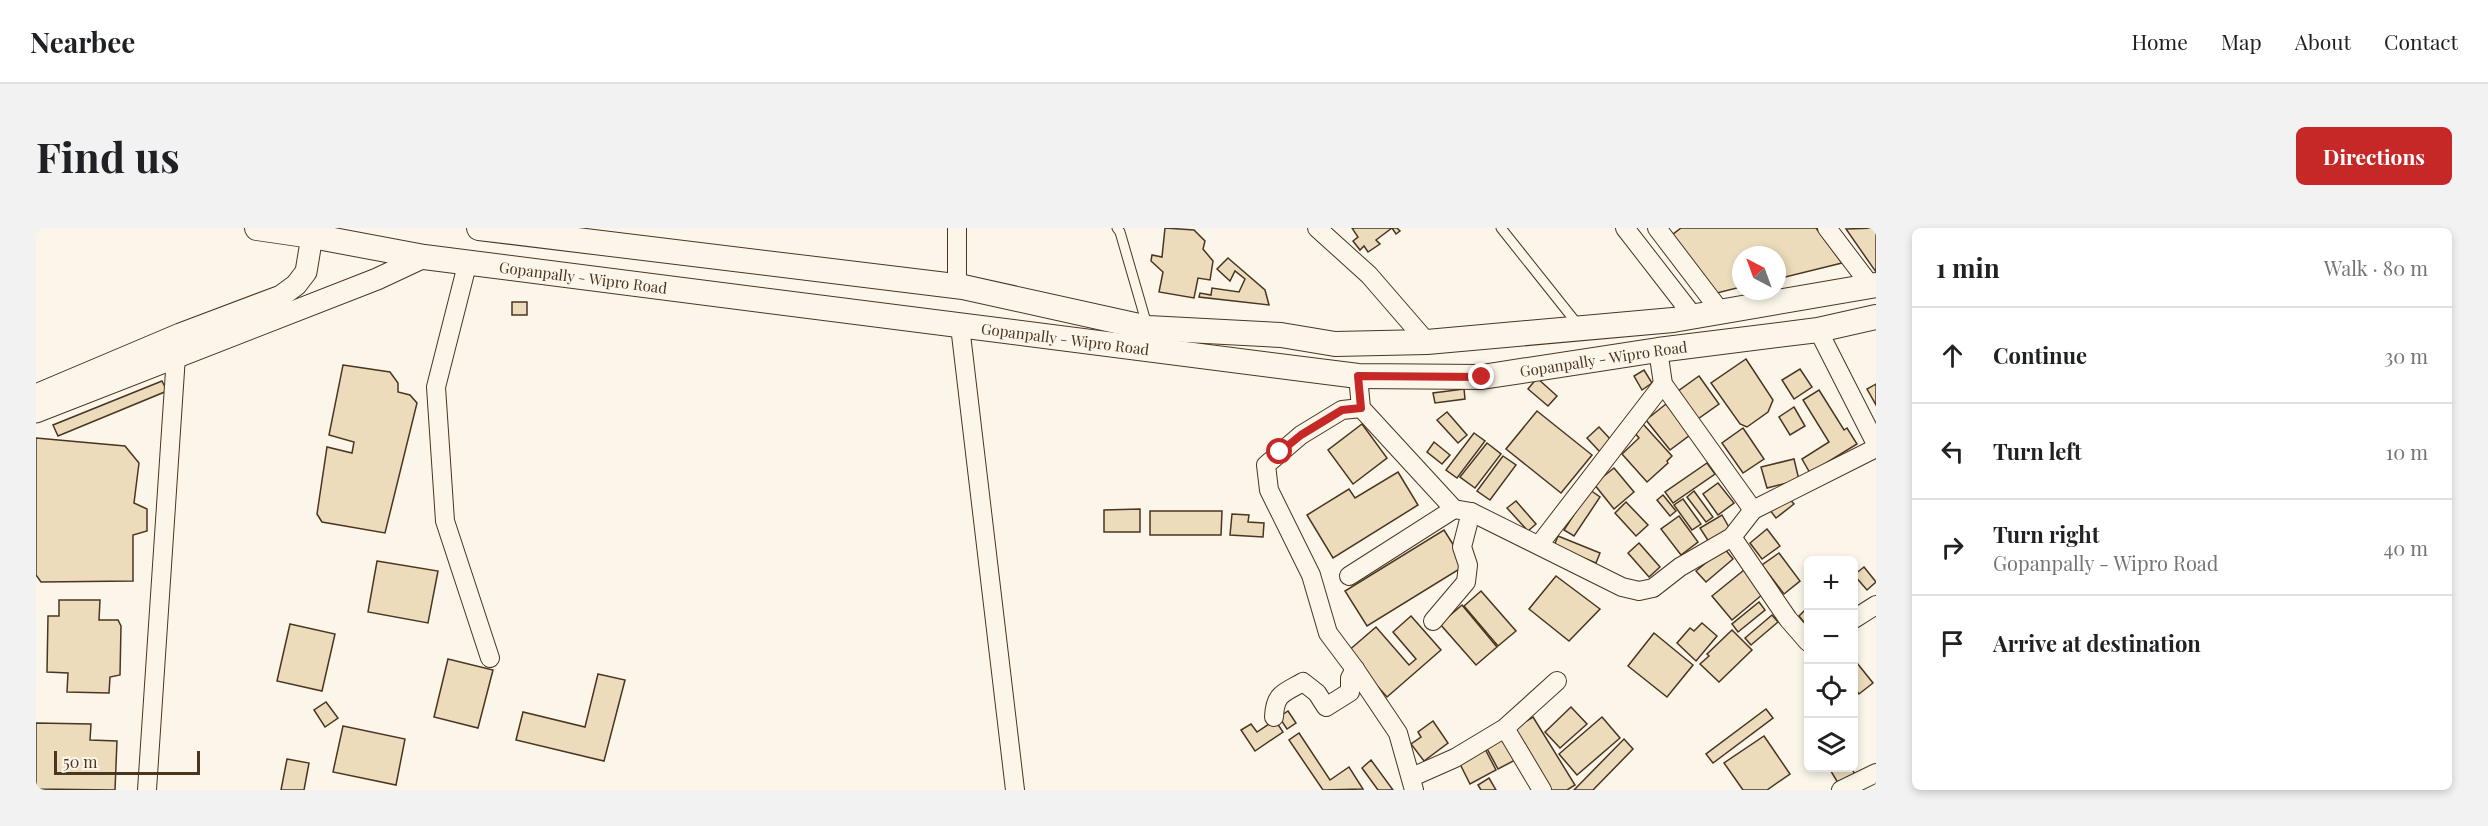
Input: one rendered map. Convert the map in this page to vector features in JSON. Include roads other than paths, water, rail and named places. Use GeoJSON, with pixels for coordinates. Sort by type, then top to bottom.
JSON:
{"type":"FeatureCollection","features":[{"type":"Feature","properties":{"kind":"main road","name":"Gopanpally - Wipro Road"},"geometry":{"type":"LineString","coordinates":[[257,228],[424,257],[1358,376],[1482,377],[1658,350],[1818,330],[1876,316]]}},
{"type":"Feature","properties":{"kind":"main road","name":"Gopanpally - Wipro Road"},"geometry":{"type":"LineString","coordinates":[[479,228],[957,286],[1148,328],[1281,335],[1335,344],[1427,342],[1694,316],[1874,286]]}},
{"type":"Feature","properties":{"kind":"street"},"geometry":{"type":"LineString","coordinates":[[957,228],[957,286]]}},
{"type":"Feature","properties":{"kind":"street"},"geometry":{"type":"LineString","coordinates":[[1317,228],[1368,275],[1427,342]]}},
{"type":"Feature","properties":{"kind":"street"},"geometry":{"type":"LineString","coordinates":[[1625,228],[1694,316]]}},
{"type":"Feature","properties":{"kind":"street"},"geometry":{"type":"LineString","coordinates":[[1656,228],[1721,312]]}},
{"type":"Feature","properties":{"kind":"street"},"geometry":{"type":"LineString","coordinates":[[1827,228],[1874,286]]}},
{"type":"Feature","properties":{"kind":"street"},"geometry":{"type":"LineString","coordinates":[[36,395],[180,334],[281,296],[296,285],[306,272],[312,236]]}},
{"type":"Feature","properties":{"kind":"street"},"geometry":{"type":"LineString","coordinates":[[36,412],[378,279],[424,257]]}},
{"type":"Feature","properties":{"kind":"street"},"geometry":{"type":"LineString","coordinates":[[468,261],[436,387],[445,520],[490,658]]}},
{"type":"Feature","properties":{"kind":"street"},"geometry":{"type":"LineString","coordinates":[[960,326],[1015,790]]}},
{"type":"Feature","properties":{"kind":"street"},"geometry":{"type":"LineString","coordinates":[[1358,376],[1361,408],[1463,510],[1622,587],[1639,591],[1653,588],[1680,567],[1732,537],[1752,510],[1876,446],[1818,330]]}},
{"type":"Feature","properties":{"kind":"street"},"geometry":{"type":"LineString","coordinates":[[1658,350],[1663,384],[1752,510]]}},
{"type":"Feature","properties":{"kind":"street"},"geometry":{"type":"LineString","coordinates":[[147,790],[176,356]]}},
{"type":"Feature","properties":{"kind":"street"},"geometry":{"type":"LineString","coordinates":[[1539,546],[1663,384]]}},
{"type":"Feature","properties":{"kind":"street"},"geometry":{"type":"LineString","coordinates":[[1361,408],[1342,410],[1301,435],[1266,465],[1266,471],[1269,490],[1311,575],[1328,633],[1398,733],[1413,784],[1505,728],[1557,681]]}},
{"type":"Feature","properties":{"kind":"street"},"geometry":{"type":"LineString","coordinates":[[1349,576],[1463,510]]}},
{"type":"Feature","properties":{"kind":"street"},"geometry":{"type":"LineString","coordinates":[[1433,621],[1466,582],[1468,565],[1462,547],[1463,510]]}},
{"type":"Feature","properties":{"kind":"street"},"geometry":{"type":"LineString","coordinates":[[1732,537],[1788,619],[1804,637]]}},
{"type":"Feature","properties":{"kind":"street"},"geometry":{"type":"LineString","coordinates":[[1858,616],[1876,605]]}},
{"type":"Feature","properties":{"kind":"street"},"geometry":{"type":"LineString","coordinates":[[1274,717],[1278,696],[1303,682],[1317,693],[1326,707],[1350,692],[1350,678],[1355,669]]}},
{"type":"Feature","properties":{"kind":"street"},"geometry":{"type":"LineString","coordinates":[[1505,728],[1542,790]]}},
{"type":"Feature","properties":{"kind":"street"},"geometry":{"type":"LineString","coordinates":[[1840,790],[1876,773]]}},
{"type":"Feature","properties":{"kind":"lane"},"geometry":{"type":"LineString","coordinates":[[1117,228],[1148,328]]}},
{"type":"Feature","properties":{"kind":"lane"},"geometry":{"type":"LineString","coordinates":[[1501,228],[1580,328]]}}]}
